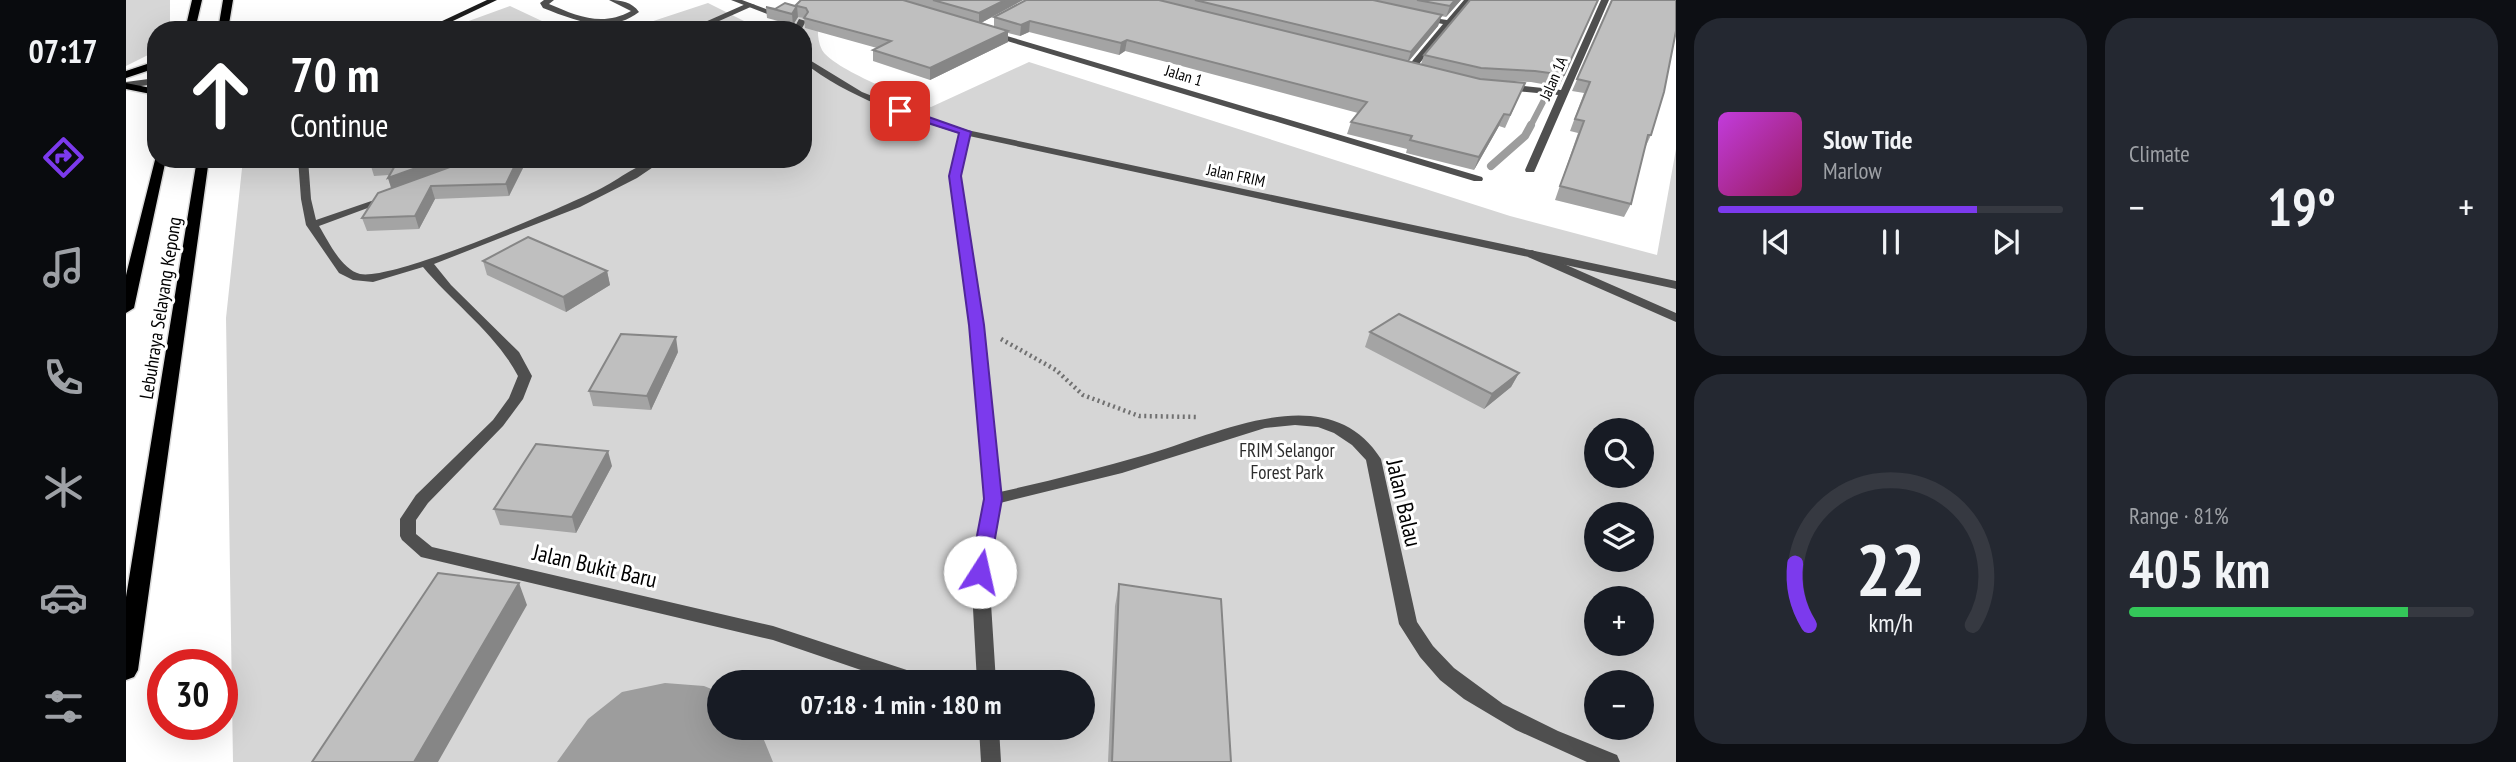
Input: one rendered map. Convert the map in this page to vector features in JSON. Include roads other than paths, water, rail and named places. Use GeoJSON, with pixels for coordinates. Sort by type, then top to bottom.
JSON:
{"type":"FeatureCollection","features":[{"type":"Feature","properties":{"kind":"main road"},"geometry":{"type":"LineString","coordinates":[[192,21],[197,0]]}},
{"type":"Feature","properties":{"kind":"main road"},"geometry":{"type":"LineString","coordinates":[[224,21],[228,0]]}},
{"type":"Feature","properties":{"kind":"main road"},"geometry":{"type":"LineString","coordinates":[[126,75],[147,67]]}},
{"type":"Feature","properties":{"kind":"main road"},"geometry":{"type":"LineString","coordinates":[[126,86],[147,90]]}},
{"type":"Feature","properties":{"kind":"main road","name":"Lebuhraya Selayang Kepong"},"geometry":{"type":"LineString","coordinates":[[126,308],[158,168]]}},
{"type":"Feature","properties":{"kind":"main road","name":"Lebuhraya Selayang Kepong"},"geometry":{"type":"LineString","coordinates":[[126,670],[202,168]]}},
{"type":"Feature","properties":{"kind":"street"},"geometry":{"type":"LineString","coordinates":[[447,21],[493,0]]}},
{"type":"Feature","properties":{"kind":"street"},"geometry":{"type":"LineString","coordinates":[[550,0],[544,3],[546,6],[584,21]]}},
{"type":"Feature","properties":{"kind":"street"},"geometry":{"type":"LineString","coordinates":[[613,0],[635,12],[614,21]]}},
{"type":"Feature","properties":{"kind":"street"},"geometry":{"type":"LineString","coordinates":[[735,0],[778,15]]}},
{"type":"Feature","properties":{"kind":"street"},"geometry":{"type":"LineString","coordinates":[[763,0],[785,8]]}},
{"type":"Feature","properties":{"kind":"street"},"geometry":{"type":"LineString","coordinates":[[1411,68],[1468,0]]}},
{"type":"Feature","properties":{"kind":"street","name":"Jalan 1A"},"geometry":{"type":"LineString","coordinates":[[1530,170],[1605,0]]}},
{"type":"Feature","properties":{"kind":"street"},"geometry":{"type":"LineString","coordinates":[[713,21],[751,5]]}},
{"type":"Feature","properties":{"kind":"street"},"geometry":{"type":"LineString","coordinates":[[1412,15],[1449,23]]}},
{"type":"Feature","properties":{"kind":"street","name":"Jalan 1"},"geometry":{"type":"LineString","coordinates":[[990,24],[979,30],[1478,179]]}},
{"type":"Feature","properties":{"kind":"street","name":"Jalan FRIM"},"geometry":{"type":"LineString","coordinates":[[812,64],[876,100],[965,132],[1676,285]]}},
{"type":"Feature","properties":{"kind":"street"},"geometry":{"type":"LineString","coordinates":[[1398,65],[1422,71]]}},
{"type":"Feature","properties":{"kind":"street"},"geometry":{"type":"LineString","coordinates":[[126,75],[147,73]]}},
{"type":"Feature","properties":{"kind":"street"},"geometry":{"type":"LineString","coordinates":[[126,86],[147,82]]}},
{"type":"Feature","properties":{"kind":"street"},"geometry":{"type":"LineString","coordinates":[[1501,87],[1564,93]]}},
{"type":"Feature","properties":{"kind":"street"},"geometry":{"type":"LineString","coordinates":[[965,132],[955,176],[976,325],[993,499],[980,572],[985,670]]}},
{"type":"Feature","properties":{"kind":"street"},"geometry":{"type":"LineString","coordinates":[[304,168],[306,199],[312,225],[343,270],[357,277],[373,278],[426,263],[569,206],[645,168]]}},
{"type":"Feature","properties":{"kind":"street"},"geometry":{"type":"LineString","coordinates":[[312,225],[399,194]]}},
{"type":"Feature","properties":{"kind":"street"},"geometry":{"type":"LineString","coordinates":[[1532,254],[1676,318]]}},
{"type":"Feature","properties":{"kind":"street","name":"Jalan Bukit Baru"},"geometry":{"type":"LineString","coordinates":[[426,263],[447,288],[514,355],[525,376],[516,399],[498,423],[422,499],[408,519],[408,536],[427,552],[774,633],[883,670]]}},
{"type":"Feature","properties":{"kind":"street","name":"Jalan Balau"},"geometry":{"type":"LineString","coordinates":[[993,499],[1102,474],[1260,426],[1291,420],[1332,426],[1350,434],[1363,444],[1373,459],[1408,624],[1420,646],[1437,667],[1490,707],[1610,762]]}},
{"type":"Feature","properties":{"kind":"street"},"geometry":{"type":"LineString","coordinates":[[990,740],[991,762]]}},
{"type":"Feature","properties":{"kind":"waterway"},"geometry":{"type":"LineString","coordinates":[[1530,127],[1544,100]]}},
{"type":"Feature","properties":{"kind":"waterway"},"geometry":{"type":"LineString","coordinates":[[1491,166],[1525,136],[1531,125]]}},
{"type":"Feature","properties":{"kind":"park label","name":"FRIM Selangor Forest Park"},"geometry":{"type":"Point","coordinates":[1287,461]}}]}
